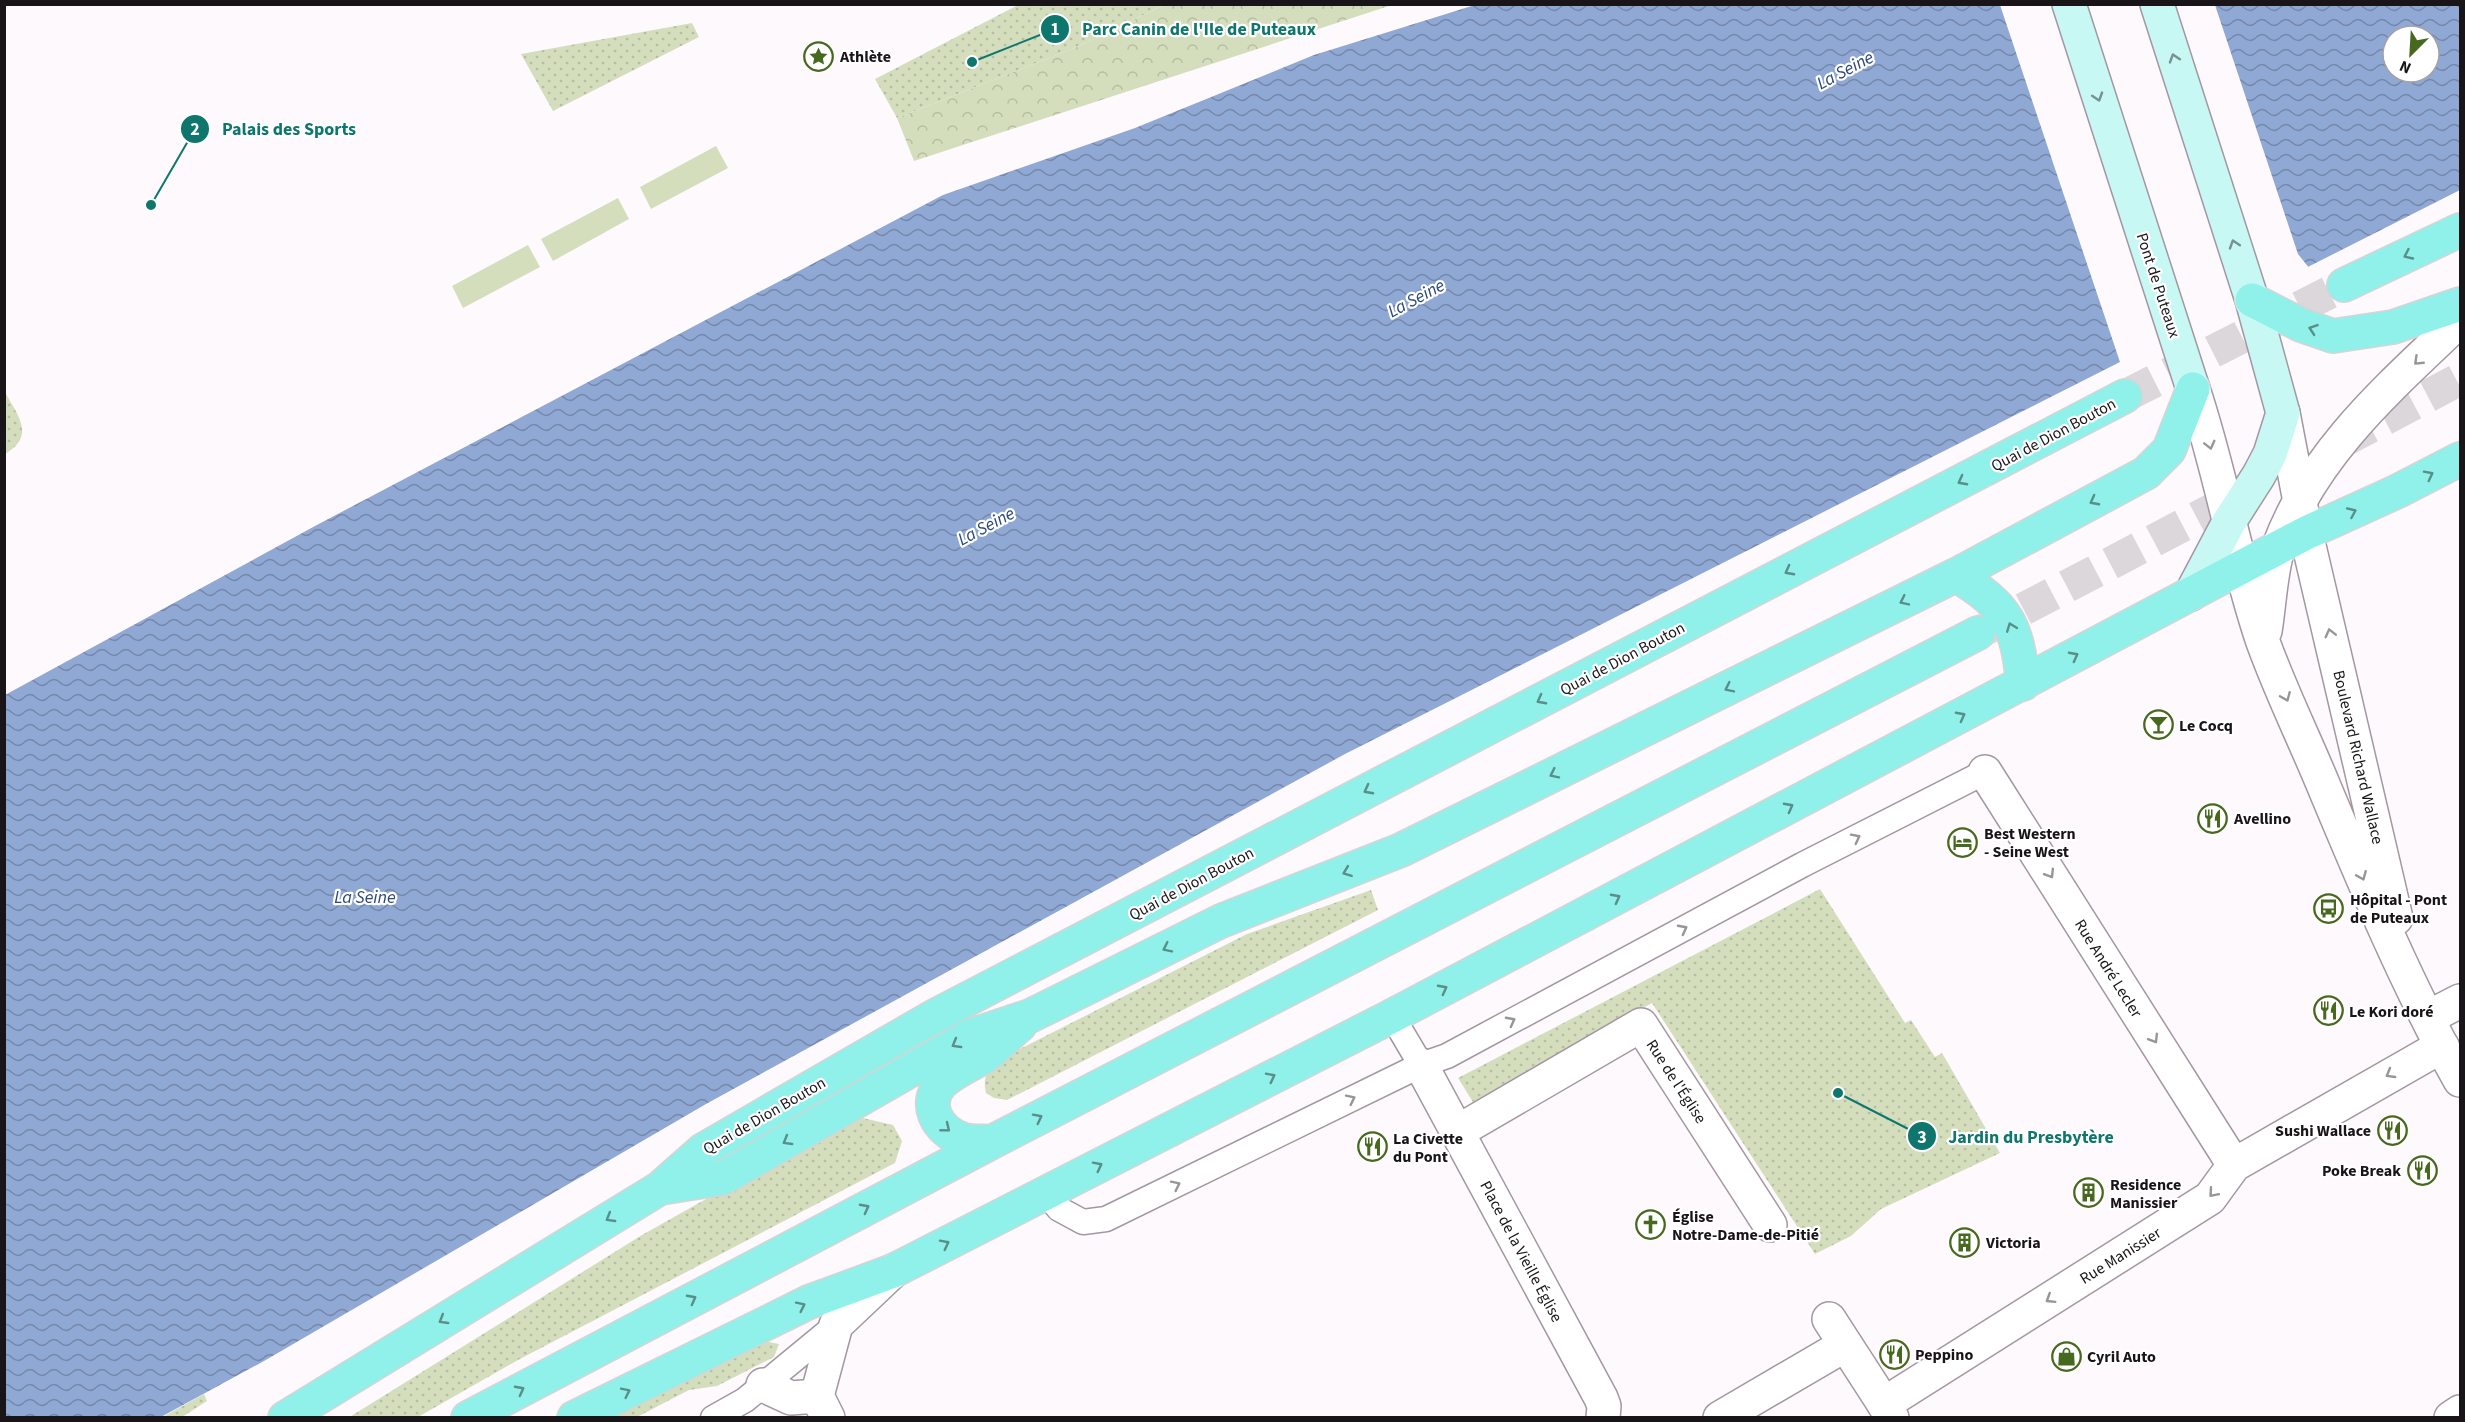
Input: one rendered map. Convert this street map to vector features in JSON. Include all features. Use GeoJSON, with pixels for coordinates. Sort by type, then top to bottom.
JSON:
{"type":"FeatureCollection","features":[{"type":"Feature","properties":{"kind":"main road","name":"Pont de Puteaux"},"geometry":{"type":"LineString","coordinates":[[2069,4],[2193,390]]}},
{"type":"Feature","properties":{"kind":"main road"},"geometry":{"type":"LineString","coordinates":[[2157,4],[2252,300],[2283,412],[2264,465],[2229,522],[2191,594]]}},
{"type":"Feature","properties":{"kind":"main road"},"geometry":{"type":"LineString","coordinates":[[2344,285],[2460,230]]}},
{"type":"Feature","properties":{"kind":"main road"},"geometry":{"type":"LineString","coordinates":[[2252,300],[2301,325],[2333,336],[2393,327],[2460,304]]}},
{"type":"Feature","properties":{"kind":"main road"},"geometry":{"type":"LineString","coordinates":[[660,1188],[723,1178],[970,1036],[1030,1016],[1221,921],[1401,850],[1956,576],[2146,473],[2169,450],[2193,390]]}},
{"type":"Feature","properties":{"kind":"main road","name":"Quai de Dion Bouton"},"geometry":{"type":"LineString","coordinates":[[285,1418],[660,1188],[703,1150],[933,1017],[2125,396]]}},
{"type":"Feature","properties":{"kind":"main road"},"geometry":{"type":"LineString","coordinates":[[574,1418],[808,1302],[893,1271],[1392,1016],[2292,540],[2398,491],[2460,459]]}},
{"type":"Feature","properties":{"kind":"main road"},"geometry":{"type":"LineString","coordinates":[[1956,576],[1989,596],[2005,613],[2020,651],[2023,684]]}},
{"type":"Feature","properties":{"kind":"main road"},"geometry":{"type":"LineString","coordinates":[[468,1418],[992,1142],[1978,633]]}},
{"type":"Feature","properties":{"kind":"main road"},"geometry":{"type":"LineString","coordinates":[[992,1142],[963,1140],[946,1129],[935,1118],[933,1105],[936,1092],[944,1080],[987,1054],[1030,1016]]}},
{"type":"Feature","properties":{"kind":"street"},"geometry":{"type":"LineString","coordinates":[[2299,501],[2329,454],[2351,428],[2460,320]]}},
{"type":"Feature","properties":{"kind":"street","name":"Pont de Puteaux"},"geometry":{"type":"LineString","coordinates":[[2193,390],[2242,567]]}},
{"type":"Feature","properties":{"kind":"street"},"geometry":{"type":"LineString","coordinates":[[2264,643],[2292,540],[2299,501],[2283,412]]}},
{"type":"Feature","properties":{"kind":"street","name":"Boulevard Richard Wallace"},"geometry":{"type":"LineString","coordinates":[[2292,540],[2411,981]]}},
{"type":"Feature","properties":{"kind":"street","name":"Boulevard Richard Wallace"},"geometry":{"type":"LineString","coordinates":[[2242,567],[2264,643],[2377,912],[2460,1080]]}},
{"type":"Feature","properties":{"kind":"street","name":"Rue André Lecler"},"geometry":{"type":"LineString","coordinates":[[1985,772],[2234,1165]]}},
{"type":"Feature","properties":{"kind":"street","name":"Rue Manissier"},"geometry":{"type":"LineString","coordinates":[[1888,1411],[2210,1198],[2234,1165],[2435,1032],[2460,1000]]}},
{"type":"Feature","properties":{"kind":"street","name":"Rue de l'Église"},"geometry":{"type":"LineString","coordinates":[[1457,1132],[1641,1025],[1770,1226]]}},
{"type":"Feature","properties":{"kind":"street","name":"Place de la Vieille Église"},"geometry":{"type":"LineString","coordinates":[[1421,1065],[1612,1414]]}},
{"type":"Feature","properties":{"kind":"street"},"geometry":{"type":"LineString","coordinates":[[764,1385],[791,1398],[823,1407],[836,1325],[893,1271]]}},
{"type":"Feature","properties":{"kind":"street"},"geometry":{"type":"LineString","coordinates":[[1720,1418],[1837,1332],[1888,1411]]}},
{"type":"Feature","properties":{"kind":"street"},"geometry":{"type":"LineString","coordinates":[[2451,1418],[2460,1412]]}},
{"type":"Feature","properties":{"kind":"lane"},"geometry":{"type":"LineString","coordinates":[[1046,1192],[1059,1209],[1083,1222],[1106,1219],[1421,1065],[1447,1056],[1792,870],[1985,772]]}},
{"type":"Feature","properties":{"kind":"lane"},"geometry":{"type":"LineString","coordinates":[[1392,1016],[1421,1065]]}},
{"type":"Feature","properties":{"kind":"lane"},"geometry":{"type":"LineString","coordinates":[[713,1418],[746,1400],[836,1325]]}},
{"type":"Feature","properties":{"kind":"green space"},"geometry":{"type":"Polygon","coordinates":[[[1018,5],[1164,5],[1079,46],[897,118],[875,79],[1018,5]]]}},
{"type":"Feature","properties":{"kind":"green space"},"geometry":{"type":"Polygon","coordinates":[[[1164,5],[1392,5],[914,161],[897,118],[1079,46],[1164,5]]]}},
{"type":"Feature","properties":{"kind":"green space"},"geometry":{"type":"Polygon","coordinates":[[[692,23],[699,37],[553,111],[521,54],[692,23]]]}},
{"type":"Feature","properties":{"kind":"green space"},"geometry":{"type":"Polygon","coordinates":[[[716,146],[728,168],[651,209],[640,187],[716,146]]]}},
{"type":"Feature","properties":{"kind":"green space"},"geometry":{"type":"Polygon","coordinates":[[[618,198],[629,219],[553,261],[541,239],[618,198]]]}},
{"type":"Feature","properties":{"kind":"green space"},"geometry":{"type":"Polygon","coordinates":[[[528,245],[540,267],[463,308],[452,286],[528,245]]]}},
{"type":"Feature","properties":{"kind":"green space"},"geometry":{"type":"Polygon","coordinates":[[[5,392],[19,417],[22,433],[20,440],[5,454],[5,392]]]}},
{"type":"Feature","properties":{"kind":"green space"},"geometry":{"type":"Polygon","coordinates":[[[1820,889],[1905,1023],[1911,1020],[1935,1057],[1942,1053],[2000,1153],[1881,1209],[1851,1236],[1815,1254],[1652,1003],[1473,1102],[1458,1078],[1820,889]]]}},
{"type":"Feature","properties":{"kind":"green space"},"geometry":{"type":"Polygon","coordinates":[[[1371,890],[1378,910],[1007,1100],[994,1098],[986,1093],[987,1074],[1000,1059],[1247,934],[1371,890]]]}},
{"type":"Feature","properties":{"kind":"green space"},"geometry":{"type":"Polygon","coordinates":[[[854,1116],[893,1125],[902,1141],[895,1163],[518,1360],[418,1417],[348,1418],[642,1235],[854,1116]]]}},
{"type":"Feature","properties":{"kind":"green space"},"geometry":{"type":"Polygon","coordinates":[[[764,1341],[779,1344],[774,1357],[717,1386],[689,1390],[637,1417],[604,1418],[764,1341]]]}},
{"type":"Feature","properties":{"kind":"green space"},"geometry":{"type":"Polygon","coordinates":[[[204,1394],[207,1401],[182,1417],[161,1418],[204,1394]]]}},
{"type":"Feature","properties":{"kind":"water","name":"La Seine"},"geometry":{"type":"Polygon","coordinates":[[[1475,5],[2460,5],[2460,190],[1345,754],[706,1104],[264,1361],[161,1417],[5,1418],[5,695],[315,526],[943,195],[1135,128],[1314,55],[1475,5]]]}},
{"type":"Feature","properties":{"kind":"pier"},"geometry":{"type":"Polygon","coordinates":[[[2000,5],[2215,5],[2298,254],[2310,269],[2121,365],[2000,5]]]}},
{"type":"Feature","properties":{"kind":"tunnel"},"geometry":{"type":"LineString","coordinates":[[2125,396],[2344,285]]}},
{"type":"Feature","properties":{"kind":"tunnel"},"geometry":{"type":"LineString","coordinates":[[2341,442],[2460,379]]}},
{"type":"Feature","properties":{"kind":"tunnel"},"geometry":{"type":"LineString","coordinates":[[1980,632],[2250,490]]}},
{"type":"Feature","properties":{"kind":"place","name":"Athlète"},"geometry":{"type":"Point","coordinates":[819,56]}},
{"type":"Feature","properties":{"kind":"place","name":"Parc Canin de l'Ile de Puteaux"},"geometry":{"type":"Point","coordinates":[972,62]}},
{"type":"Feature","properties":{"kind":"place","name":"Palais des Sports"},"geometry":{"type":"Point","coordinates":[151,205]}},
{"type":"Feature","properties":{"kind":"place","name":"Le Cocq"},"geometry":{"type":"Point","coordinates":[2158,725]}},
{"type":"Feature","properties":{"kind":"place","name":"Avellino"},"geometry":{"type":"Point","coordinates":[2213,818]}},
{"type":"Feature","properties":{"kind":"place","name":"Best Western - Seine West"},"geometry":{"type":"Point","coordinates":[1963,842]}},
{"type":"Feature","properties":{"kind":"place","name":"Hôpital - Pont de Puteaux"},"geometry":{"type":"Point","coordinates":[2329,908]}},
{"type":"Feature","properties":{"kind":"place","name":"Le Kori doré"},"geometry":{"type":"Point","coordinates":[2328,1011]}},
{"type":"Feature","properties":{"kind":"place","name":"Jardin du Presbytère"},"geometry":{"type":"Point","coordinates":[1838,1093]}},
{"type":"Feature","properties":{"kind":"place","name":"Sushi Wallace"},"geometry":{"type":"Point","coordinates":[2392,1130]}},
{"type":"Feature","properties":{"kind":"place","name":"La Civette du Pont"},"geometry":{"type":"Point","coordinates":[1372,1147]}},
{"type":"Feature","properties":{"kind":"place","name":"Poke Break"},"geometry":{"type":"Point","coordinates":[2422,1170]}},
{"type":"Feature","properties":{"kind":"place","name":"Residence Manissier"},"geometry":{"type":"Point","coordinates":[2089,1193]}},
{"type":"Feature","properties":{"kind":"place","name":"Église Notre-Dame-de-Pitié"},"geometry":{"type":"Point","coordinates":[1651,1225]}},
{"type":"Feature","properties":{"kind":"place","name":"Victoria"},"geometry":{"type":"Point","coordinates":[1965,1242]}},
{"type":"Feature","properties":{"kind":"place","name":"Peppino"},"geometry":{"type":"Point","coordinates":[1894,1354]}},
{"type":"Feature","properties":{"kind":"place","name":"Cyril Auto"},"geometry":{"type":"Point","coordinates":[2066,1356]}}]}
